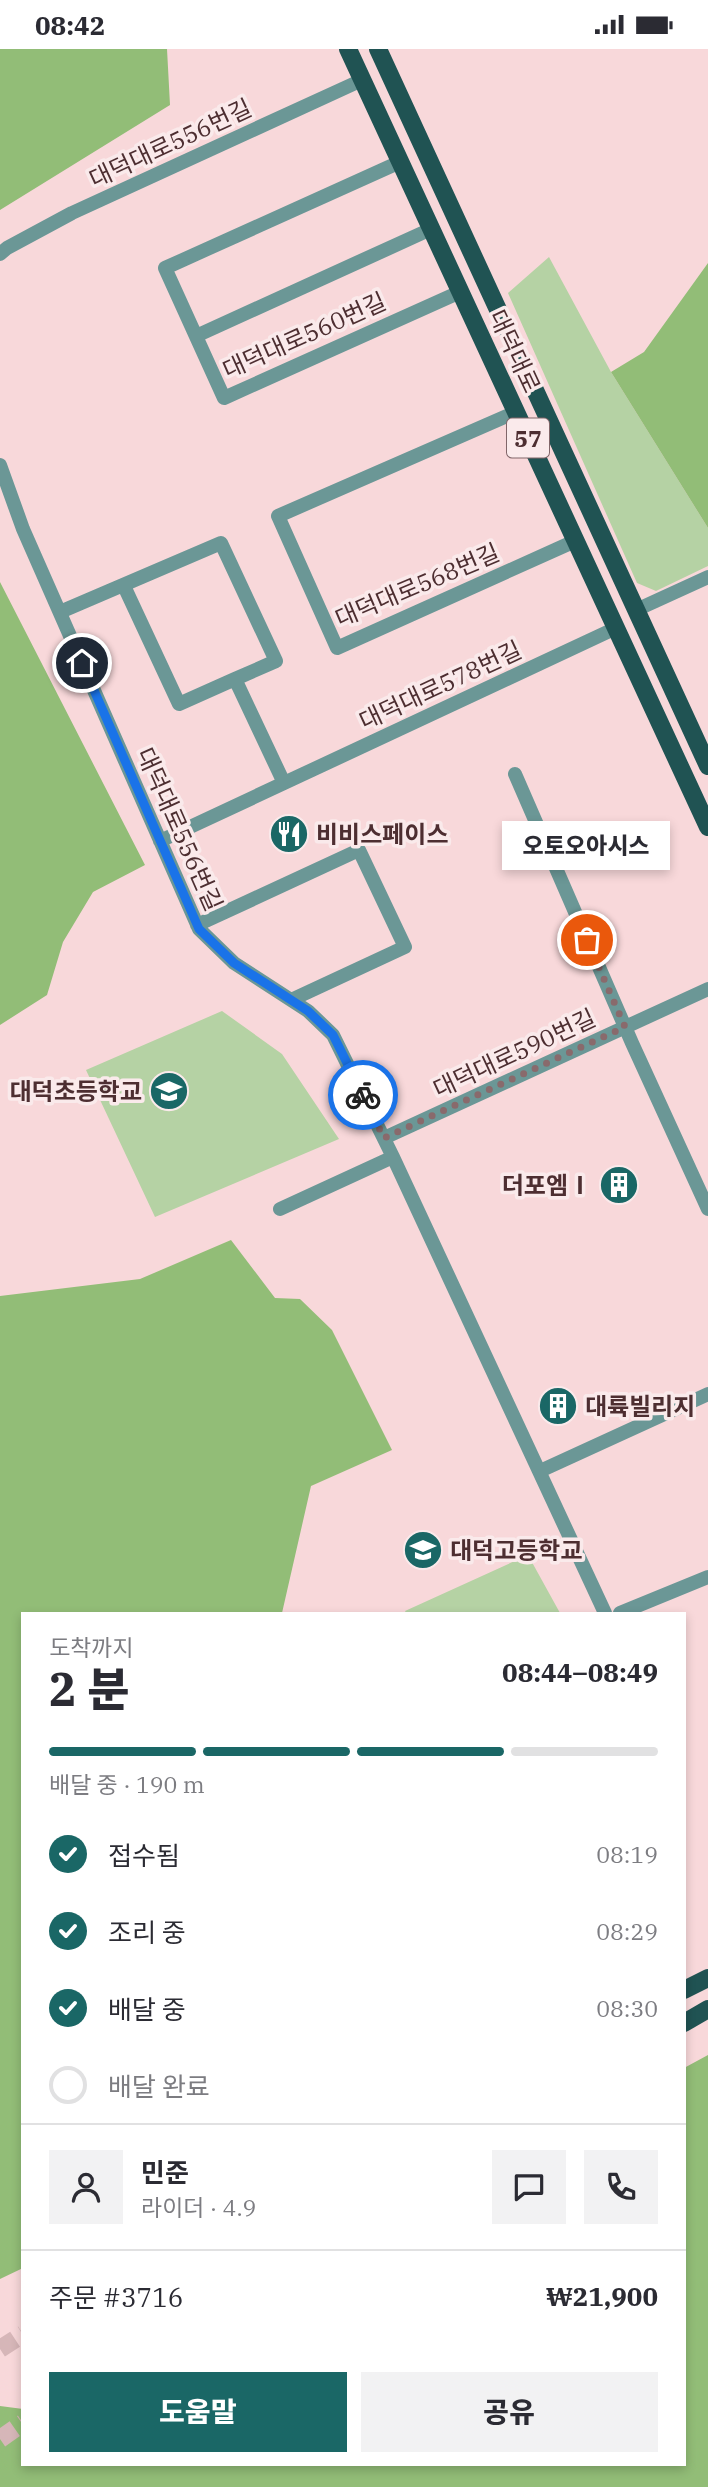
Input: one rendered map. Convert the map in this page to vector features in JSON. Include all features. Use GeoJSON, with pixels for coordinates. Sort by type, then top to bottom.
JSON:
{"type":"FeatureCollection","features":[{"type":"Feature","properties":{"kind":"main road","name":"대덕대로"},"geometry":{"type":"LineString","coordinates":[[348,49],[708,827]]}},
{"type":"Feature","properties":{"kind":"main road","name":"대덕대로"},"geometry":{"type":"LineString","coordinates":[[379,49],[708,766]]}},
{"type":"Feature","properties":{"kind":"main road"},"geometry":{"type":"LineString","coordinates":[[686,1989],[708,1978]]}},
{"type":"Feature","properties":{"kind":"main road"},"geometry":{"type":"LineString","coordinates":[[686,2022],[708,2009]]}},
{"type":"Feature","properties":{"kind":"street","name":"대덕대로556번길"},"geometry":{"type":"LineString","coordinates":[[0,254],[72,213],[362,80]]}},
{"type":"Feature","properties":{"kind":"street","name":"대덕대로560번길"},"geometry":{"type":"LineString","coordinates":[[400,162],[165,268],[224,398],[460,292]]}},
{"type":"Feature","properties":{"kind":"street"},"geometry":{"type":"LineString","coordinates":[[197,336],[431,229]]}},
{"type":"Feature","properties":{"kind":"street","name":"대덕대로568번길"},"geometry":{"type":"LineString","coordinates":[[516,412],[278,516],[337,648],[575,541]]}},
{"type":"Feature","properties":{"kind":"street","name":"대덕대로556번길"},"geometry":{"type":"LineString","coordinates":[[0,465],[23,529],[197,925],[234,963],[308,1011],[333,1035],[393,1157],[605,1612]]}},
{"type":"Feature","properties":{"kind":"street"},"geometry":{"type":"LineString","coordinates":[[60,612],[221,543],[276,661],[179,703],[124,586]]}},
{"type":"Feature","properties":{"kind":"street"},"geometry":{"type":"LineString","coordinates":[[636,610],[708,577]]}},
{"type":"Feature","properties":{"kind":"street","name":"대덕대로578번길"},"geometry":{"type":"LineString","coordinates":[[160,841],[616,628]]}},
{"type":"Feature","properties":{"kind":"street"},"geometry":{"type":"LineString","coordinates":[[235,679],[284,783]]}},
{"type":"Feature","properties":{"kind":"street","name":"대덕대로590번길"},"geometry":{"type":"LineString","coordinates":[[515,774],[708,1209]]}},
{"type":"Feature","properties":{"kind":"street"},"geometry":{"type":"LineString","coordinates":[[197,925],[359,850],[405,947],[292,1000]]}},
{"type":"Feature","properties":{"kind":"street","name":"대덕대로590번길"},"geometry":{"type":"LineString","coordinates":[[384,1138],[708,989]]}},
{"type":"Feature","properties":{"kind":"street"},"geometry":{"type":"LineString","coordinates":[[280,1209],[393,1157]]}},
{"type":"Feature","properties":{"kind":"street"},"geometry":{"type":"LineString","coordinates":[[540,1471],[708,1394]]}},
{"type":"Feature","properties":{"kind":"street"},"geometry":{"type":"LineString","coordinates":[[622,1612],[708,1577]]}},
{"type":"Feature","properties":{"kind":"green space"},"geometry":{"type":"Polygon","coordinates":[[[0,49],[167,49],[170,105],[0,210],[0,49]]]}},
{"type":"Feature","properties":{"kind":"green space"},"geometry":{"type":"Polygon","coordinates":[[[549,257],[611,372],[708,528],[708,566],[656,591],[637,583],[508,293],[549,257]]]}},
{"type":"Feature","properties":{"kind":"green space"},"geometry":{"type":"Polygon","coordinates":[[[708,263],[708,528],[611,372],[644,352],[708,263]]]}},
{"type":"Feature","properties":{"kind":"green space"},"geometry":{"type":"Polygon","coordinates":[[[0,582],[145,865],[93,892],[63,942],[47,995],[0,1025],[0,582]]]}},
{"type":"Feature","properties":{"kind":"green space"},"geometry":{"type":"Polygon","coordinates":[[[222,1011],[282,1054],[339,1139],[155,1217],[86,1070],[222,1011]]]}},
{"type":"Feature","properties":{"kind":"green space"},"geometry":{"type":"Polygon","coordinates":[[[231,1240],[275,1298],[300,1299],[332,1330],[392,1450],[311,1486],[282,1612],[21,1612],[21,2269],[0,2279],[0,1296],[140,1279],[231,1240]]]}},
{"type":"Feature","properties":{"kind":"green space"},"geometry":{"type":"Polygon","coordinates":[[[528,1555],[559,1612],[406,1612],[528,1555]]]}},
{"type":"Feature","properties":{"kind":"green space"},"geometry":{"type":"Polygon","coordinates":[[[708,2055],[708,2487],[0,2487],[0,2406],[21,2409],[21,2466],[686,2466],[686,2067],[708,2055]]]}},
{"type":"Feature","properties":{"kind":"tunnel"},"geometry":{"type":"LineString","coordinates":[[0,2349],[21,2335]]}},
{"type":"Feature","properties":{"kind":"tunnel"},"geometry":{"type":"LineString","coordinates":[[0,2439],[21,2424]]}},
{"type":"Feature","properties":{"kind":"way so far"},"geometry":{"type":"LineString","coordinates":[[363,1095],[384,1138],[625,1027],[587,940]]}},
{"type":"Feature","properties":{"kind":"place","name":"비비스페이스"},"geometry":{"type":"Point","coordinates":[289,834]}},
{"type":"Feature","properties":{"kind":"place","name":"오토오아시스"},"geometry":{"type":"Point","coordinates":[587,940]}},
{"type":"Feature","properties":{"kind":"place","name":"대덕초등학교"},"geometry":{"type":"Point","coordinates":[169,1091]}},
{"type":"Feature","properties":{"kind":"place","name":"더포엠Ⅰ"},"geometry":{"type":"Point","coordinates":[619,1185]}},
{"type":"Feature","properties":{"kind":"place","name":"대륙빌리지"},"geometry":{"type":"Point","coordinates":[558,1406]}},
{"type":"Feature","properties":{"kind":"place","name":"대덕고등학교"},"geometry":{"type":"Point","coordinates":[423,1550]}},
{"type":"Feature","properties":{"kind":"route"},"geometry":{"type":"LineString","coordinates":[[82,663],[199,929],[234,963],[308,1011],[333,1035],[363,1095]]}}]}
